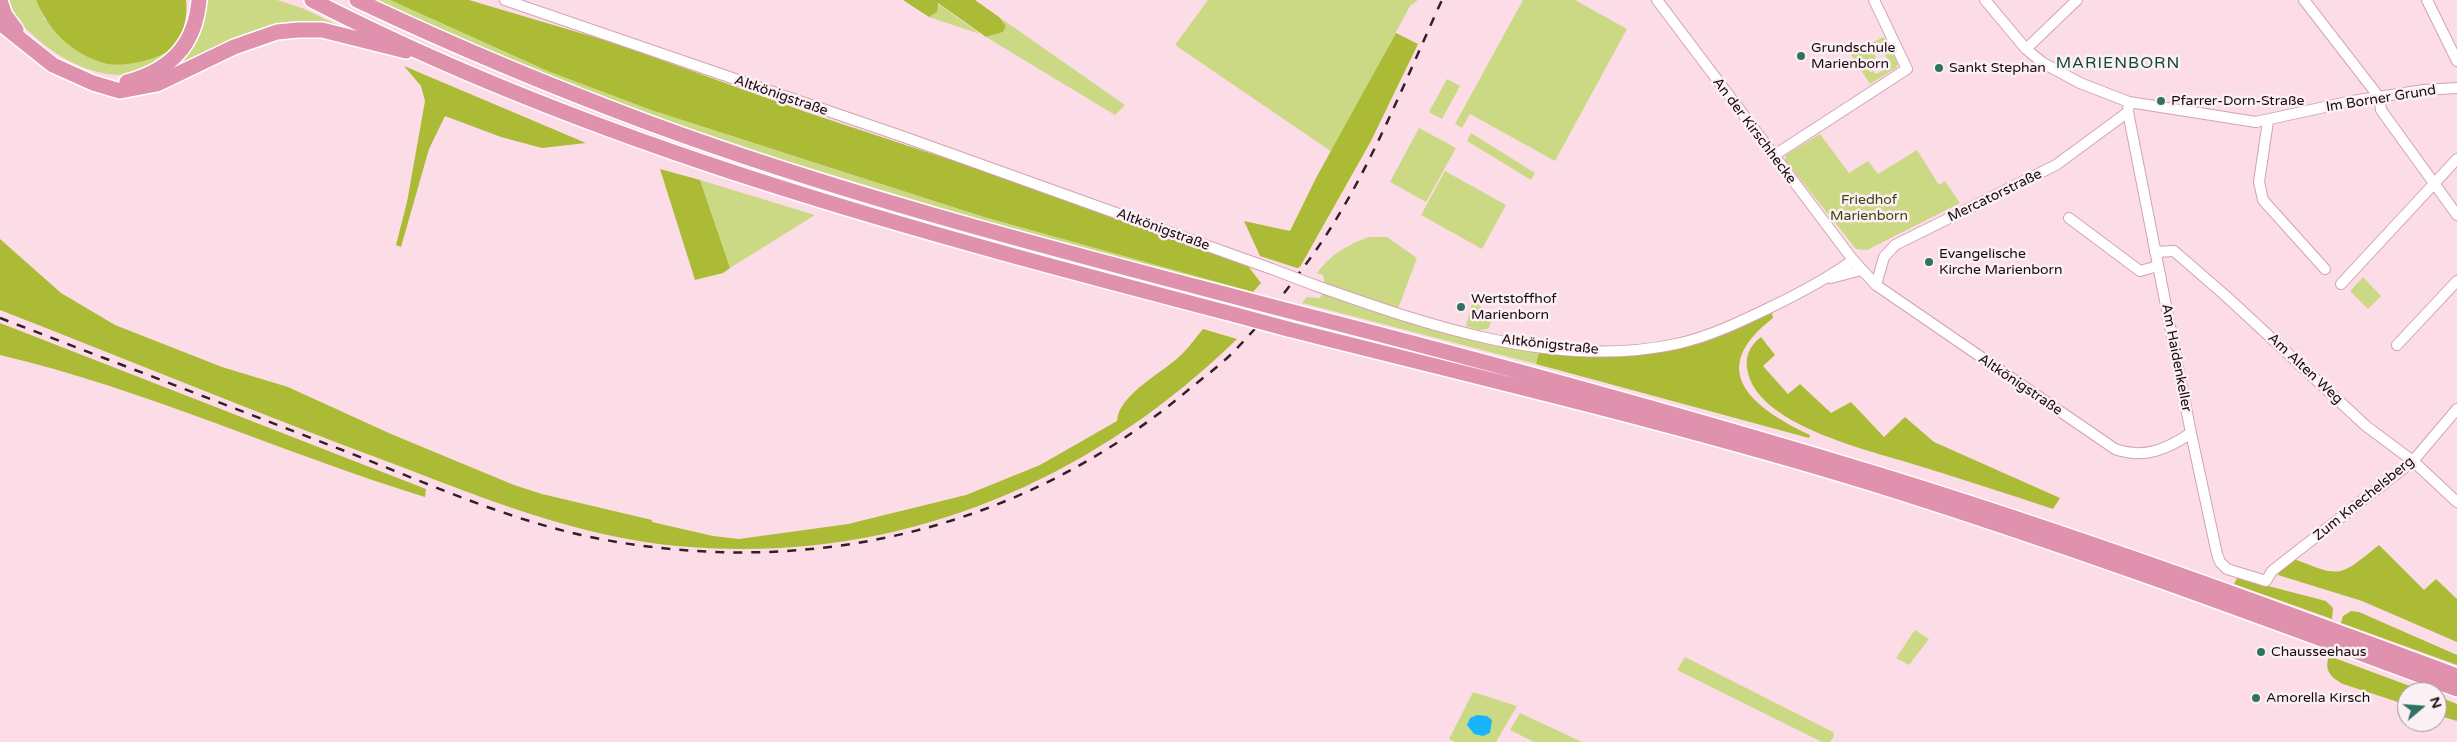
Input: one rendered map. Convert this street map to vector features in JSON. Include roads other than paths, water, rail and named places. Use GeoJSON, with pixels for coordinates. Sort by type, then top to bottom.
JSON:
{"type":"FeatureCollection","features":[{"type":"Feature","properties":{"kind":"highway"},"geometry":{"type":"LineString","coordinates":[[110,87],[151,75],[172,62],[185,46],[199,0]]}},
{"type":"Feature","properties":{"kind":"highway"},"geometry":{"type":"LineString","coordinates":[[312,0],[429,56],[635,137],[772,184],[1001,254],[1659,423],[1867,482],[2089,556],[2457,690]]}},
{"type":"Feature","properties":{"kind":"highway"},"geometry":{"type":"LineString","coordinates":[[357,0],[520,72],[649,123],[778,167],[1008,237],[1297,314],[1495,364],[1882,476],[2104,548],[2457,676]]}},
{"type":"Feature","properties":{"kind":"highway"},"geometry":{"type":"LineString","coordinates":[[0,1],[5,15],[25,44]]}},
{"type":"Feature","properties":{"kind":"highway"},"geometry":{"type":"LineString","coordinates":[[0,22],[53,65],[74,76],[129,91],[157,84],[234,47],[277,32],[298,30],[342,34],[380,46],[429,56]]}},
{"type":"Feature","properties":{"kind":"highway"},"geometry":{"type":"LineString","coordinates":[[0,32],[25,44]]}},
{"type":"Feature","properties":{"kind":"street","name":"Altkönigstraße"},"geometry":{"type":"LineString","coordinates":[[504,0],[904,137],[1314,285],[1453,331],[1535,346],[1620,350],[1675,344],[1714,333],[1828,279],[1861,270]]}},
{"type":"Feature","properties":{"kind":"street","name":"An der Kirschhecke"},"geometry":{"type":"LineString","coordinates":[[1657,0],[1853,260]]}},
{"type":"Feature","properties":{"kind":"street"},"geometry":{"type":"LineString","coordinates":[[1773,156],[1907,69],[1874,0]]}},
{"type":"Feature","properties":{"kind":"street","name":"Im Borner Grund"},"geometry":{"type":"LineString","coordinates":[[1985,0],[2026,49],[2060,74],[2128,107],[2256,122],[2378,97],[2457,88]]}},
{"type":"Feature","properties":{"kind":"street"},"geometry":{"type":"LineString","coordinates":[[2026,49],[2077,0]]}},
{"type":"Feature","properties":{"kind":"street"},"geometry":{"type":"LineString","coordinates":[[2304,0],[2378,97],[2381,110],[2457,215]]}},
{"type":"Feature","properties":{"kind":"street"},"geometry":{"type":"LineString","coordinates":[[2426,0],[2457,61]]}},
{"type":"Feature","properties":{"kind":"street","name":"Am Haidenkeller"},"geometry":{"type":"LineString","coordinates":[[2128,107],[2191,433],[2220,562],[2232,572],[2266,581]]}},
{"type":"Feature","properties":{"kind":"street","name":"Mercatorstraße"},"geometry":{"type":"LineString","coordinates":[[1876,285],[1884,257],[1895,245],[2056,165],[2128,107]]}},
{"type":"Feature","properties":{"kind":"street"},"geometry":{"type":"LineString","coordinates":[[2268,121],[2258,182],[2263,200],[2325,269]]}},
{"type":"Feature","properties":{"kind":"street"},"geometry":{"type":"LineString","coordinates":[[2341,284],[2457,159]]}},
{"type":"Feature","properties":{"kind":"street"},"geometry":{"type":"LineString","coordinates":[[2070,218],[2140,271],[2158,266]]}},
{"type":"Feature","properties":{"kind":"street","name":"Am Alten Weg"},"geometry":{"type":"LineString","coordinates":[[2155,252],[2174,251],[2227,297],[2366,426],[2413,461],[2455,497]]}},
{"type":"Feature","properties":{"kind":"street","name":"Altkönigstraße"},"geometry":{"type":"LineString","coordinates":[[1828,279],[1853,260],[1876,285],[2115,448],[2132,454],[2155,452],[2191,433]]}},
{"type":"Feature","properties":{"kind":"street"},"geometry":{"type":"LineString","coordinates":[[2397,345],[2457,281]]}},
{"type":"Feature","properties":{"kind":"street","name":"Zum Knechelsberg"},"geometry":{"type":"LineString","coordinates":[[2266,581],[2272,571],[2413,461],[2457,410]]}},
{"type":"Feature","properties":{"kind":"water"},"geometry":{"type":"Polygon","coordinates":[[[1477,715],[1487,716],[1492,720],[1490,733],[1483,736],[1474,734],[1467,725],[1470,718],[1477,715]]]}},
{"type":"Feature","properties":{"kind":"railway"},"geometry":{"type":"LineString","coordinates":[[0,318],[493,509],[552,528],[581,535],[662,548],[743,552],[823,548],[901,534],[978,512],[1051,480],[1121,440],[1187,391],[1234,351],[1266,316],[1298,274],[1327,234],[1346,202],[1381,136],[1442,0]]}},
{"type":"Feature","properties":{"kind":"place","name":"Grundschule Marienborn"},"geometry":{"type":"Point","coordinates":[1801,56]}},
{"type":"Feature","properties":{"kind":"place","name":"Sankt Stephan"},"geometry":{"type":"Point","coordinates":[1939,68]}},
{"type":"Feature","properties":{"kind":"place","name":"Pfarrer-Dorn-Straße"},"geometry":{"type":"Point","coordinates":[2161,101]}},
{"type":"Feature","properties":{"kind":"place","name":"Evangelische Kirche Marienborn"},"geometry":{"type":"Point","coordinates":[1929,262]}},
{"type":"Feature","properties":{"kind":"place","name":"Wertstoffhof Marienborn"},"geometry":{"type":"Point","coordinates":[1461,307]}},
{"type":"Feature","properties":{"kind":"place","name":"Chausseehaus"},"geometry":{"type":"Point","coordinates":[2261,652]}},
{"type":"Feature","properties":{"kind":"place","name":"Amorella Kirsch"},"geometry":{"type":"Point","coordinates":[2256,698]}},
{"type":"Feature","properties":{"kind":"district","name":"MARIENBORN"},"geometry":{"type":"Point","coordinates":[2118,64]}},
{"type":"Feature","properties":{"kind":"park label","name":"Friedhof Marienborn"},"geometry":{"type":"Point","coordinates":[1869,208]}}]}
